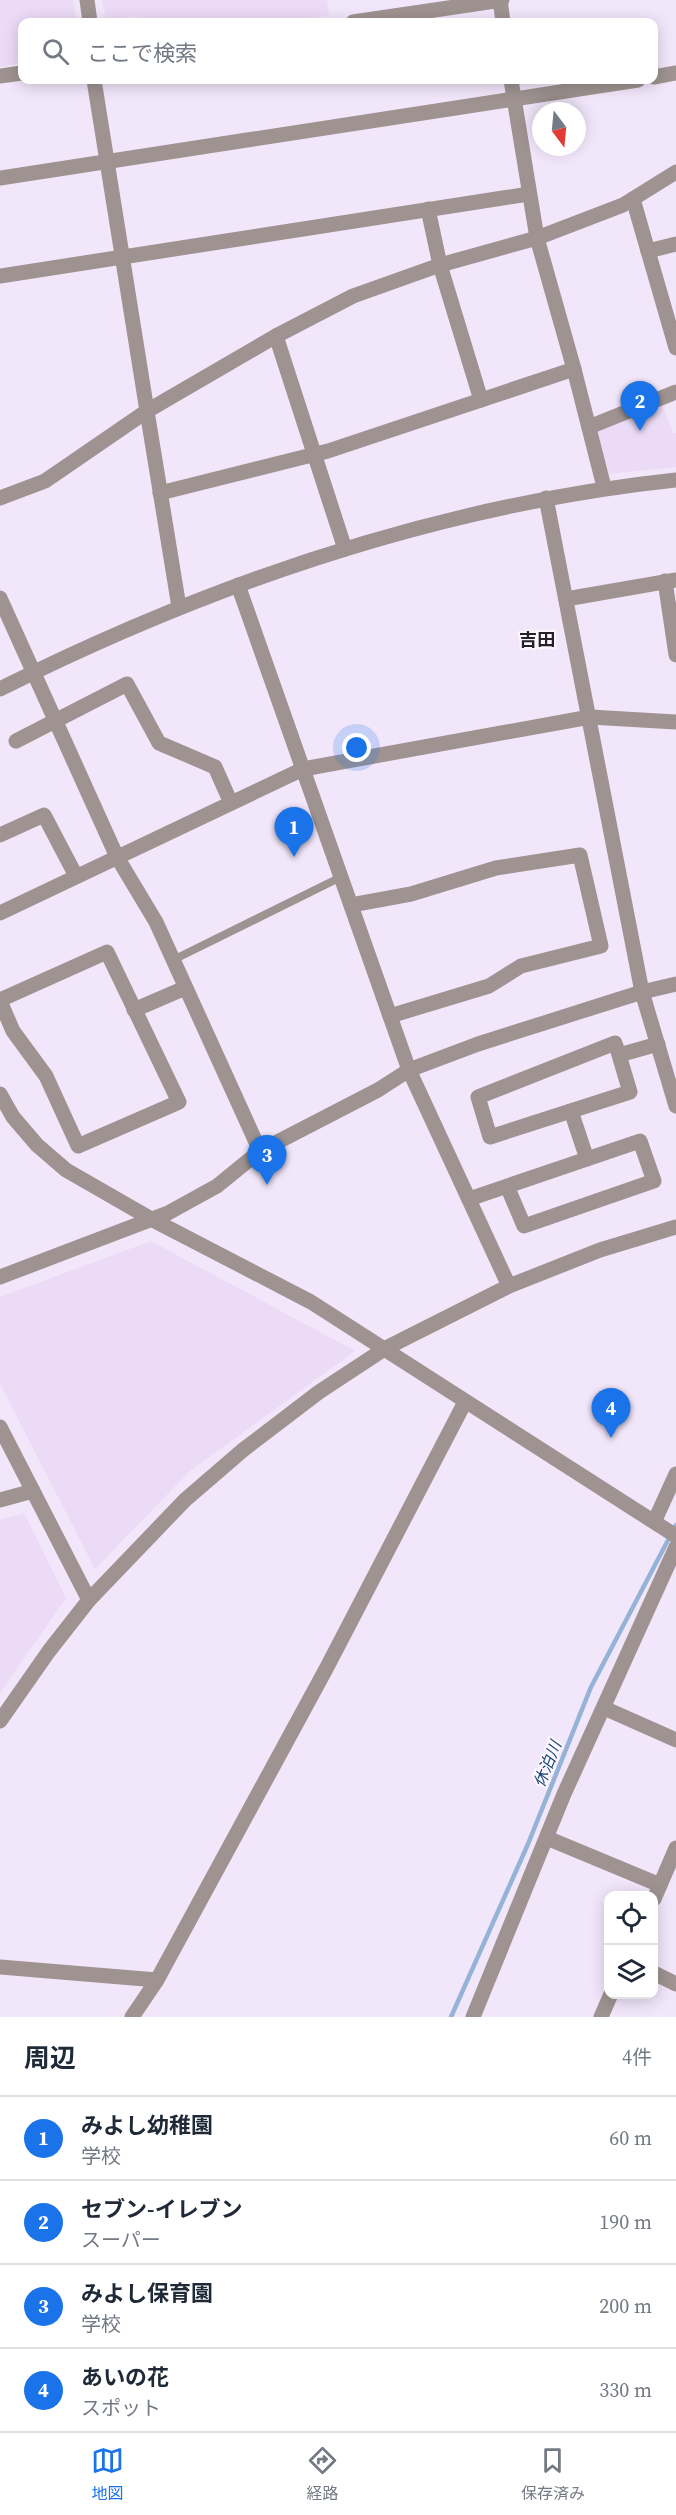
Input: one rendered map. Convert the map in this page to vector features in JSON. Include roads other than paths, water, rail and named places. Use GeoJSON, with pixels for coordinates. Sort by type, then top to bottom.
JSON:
{"type":"FeatureCollection","features":[{"type":"Feature","properties":{"kind":"street"},"geometry":{"type":"LineString","coordinates":[[87,0],[89,18]]}},
{"type":"Feature","properties":{"kind":"street"},"geometry":{"type":"LineString","coordinates":[[380,18],[501,0],[503,18]]}},
{"type":"Feature","properties":{"kind":"street"},"geometry":{"type":"LineString","coordinates":[[0,76],[18,74]]}},
{"type":"Feature","properties":{"kind":"street"},"geometry":{"type":"LineString","coordinates":[[658,76],[676,74]]}},
{"type":"Feature","properties":{"kind":"street"},"geometry":{"type":"LineString","coordinates":[[95,84],[178,607]]}},
{"type":"Feature","properties":{"kind":"street"},"geometry":{"type":"LineString","coordinates":[[512,84],[537,238],[604,487]]}},
{"type":"Feature","properties":{"kind":"street"},"geometry":{"type":"LineString","coordinates":[[0,178],[612,84]]}},
{"type":"Feature","properties":{"kind":"street"},"geometry":{"type":"LineString","coordinates":[[0,498],[45,481],[147,411],[276,336],[353,296],[440,265],[537,238],[633,199],[676,172]]}},
{"type":"Feature","properties":{"kind":"street"},"geometry":{"type":"LineString","coordinates":[[0,276],[529,194]]}},
{"type":"Feature","properties":{"kind":"street"},"geometry":{"type":"LineString","coordinates":[[633,199],[676,348]]}},
{"type":"Feature","properties":{"kind":"street"},"geometry":{"type":"LineString","coordinates":[[428,209],[440,265],[481,400]]}},
{"type":"Feature","properties":{"kind":"street"},"geometry":{"type":"LineString","coordinates":[[648,251],[676,244]]}},
{"type":"Feature","properties":{"kind":"street"},"geometry":{"type":"LineString","coordinates":[[276,336],[345,549]]}},
{"type":"Feature","properties":{"kind":"street"},"geometry":{"type":"LineString","coordinates":[[160,493],[316,455],[574,369]]}},
{"type":"Feature","properties":{"kind":"street"},"geometry":{"type":"LineString","coordinates":[[589,427],[676,392]]}},
{"type":"Feature","properties":{"kind":"street"},"geometry":{"type":"LineString","coordinates":[[0,689],[178,607],[345,549],[431,525],[546,498],[604,487],[676,480]]}},
{"type":"Feature","properties":{"kind":"street"},"geometry":{"type":"LineString","coordinates":[[546,498],[642,992],[675,1100]]}},
{"type":"Feature","properties":{"kind":"street"},"geometry":{"type":"LineString","coordinates":[[566,598],[671,580],[676,655]]}},
{"type":"Feature","properties":{"kind":"street"},"geometry":{"type":"LineString","coordinates":[[238,585],[409,1070],[509,1286]]}},
{"type":"Feature","properties":{"kind":"street"},"geometry":{"type":"LineString","coordinates":[[0,598],[117,857],[156,922],[260,1151]]}},
{"type":"Feature","properties":{"kind":"street"},"geometry":{"type":"LineString","coordinates":[[16,741],[127,684],[159,743],[215,767],[231,803]]}},
{"type":"Feature","properties":{"kind":"street"},"geometry":{"type":"LineString","coordinates":[[0,913],[303,769],[590,717],[676,722]]}},
{"type":"Feature","properties":{"kind":"street"},"geometry":{"type":"LineString","coordinates":[[0,835],[44,815],[76,876]]}},
{"type":"Feature","properties":{"kind":"street"},"geometry":{"type":"LineString","coordinates":[[351,905],[411,894],[496,868],[580,855],[601,946],[521,966],[489,986],[390,1017]]}},
{"type":"Feature","properties":{"kind":"street"},"geometry":{"type":"LineString","coordinates":[[107,952],[134,1010],[178,1102],[78,1146],[46,1076],[13,1031],[0,1001],[107,952]]}},
{"type":"Feature","properties":{"kind":"street"},"geometry":{"type":"LineString","coordinates":[[0,1276],[153,1220],[217,1186],[260,1151],[378,1090],[409,1070],[478,1044],[642,992],[676,984]]}},
{"type":"Feature","properties":{"kind":"street"},"geometry":{"type":"LineString","coordinates":[[134,1010],[185,988]]}},
{"type":"Feature","properties":{"kind":"street"},"geometry":{"type":"LineString","coordinates":[[615,1043],[619,1055],[630,1092],[490,1137],[478,1097],[615,1043]]}},
{"type":"Feature","properties":{"kind":"street"},"geometry":{"type":"LineString","coordinates":[[619,1055],[658,1044]]}},
{"type":"Feature","properties":{"kind":"street"},"geometry":{"type":"LineString","coordinates":[[0,1094],[13,1116],[31,1138],[66,1170],[153,1220],[269,1279],[386,1348],[465,1402],[665,1528],[676,1474]]}},
{"type":"Feature","properties":{"kind":"street"},"geometry":{"type":"LineString","coordinates":[[571,1111],[586,1160]]}},
{"type":"Feature","properties":{"kind":"street"},"geometry":{"type":"LineString","coordinates":[[469,1199],[507,1186],[586,1160],[640,1141],[654,1181],[525,1226],[507,1186]]}},
{"type":"Feature","properties":{"kind":"street"},"geometry":{"type":"LineString","coordinates":[[0,1721],[89,1600],[185,1500],[243,1450],[319,1392],[386,1348],[509,1286],[600,1250],[676,1227]]}},
{"type":"Feature","properties":{"kind":"street"},"geometry":{"type":"LineString","coordinates":[[132,2017],[157,1980],[326,1669],[465,1402]]}},
{"type":"Feature","properties":{"kind":"street"},"geometry":{"type":"LineString","coordinates":[[0,1427],[89,1600]]}},
{"type":"Feature","properties":{"kind":"street"},"geometry":{"type":"LineString","coordinates":[[0,1500],[33,1491]]}},
{"type":"Feature","properties":{"kind":"street"},"geometry":{"type":"LineString","coordinates":[[472,2017],[547,1838],[676,1547]]}},
{"type":"Feature","properties":{"kind":"street"},"geometry":{"type":"LineString","coordinates":[[604,1708],[676,1740]]}},
{"type":"Feature","properties":{"kind":"street"},"geometry":{"type":"LineString","coordinates":[[547,1838],[655,1891]]}},
{"type":"Feature","properties":{"kind":"street"},"geometry":{"type":"LineString","coordinates":[[657,1891],[676,1848]]}},
{"type":"Feature","properties":{"kind":"street"},"geometry":{"type":"LineString","coordinates":[[0,1967],[157,1980]]}},
{"type":"Feature","properties":{"kind":"street"},"geometry":{"type":"LineString","coordinates":[[658,1975],[676,1984]]}},
{"type":"Feature","properties":{"kind":"street"},"geometry":{"type":"LineString","coordinates":[[601,2017],[609,1999]]}},
{"type":"Feature","properties":{"kind":"lane"},"geometry":{"type":"LineString","coordinates":[[173,960],[341,877]]}},
{"type":"Feature","properties":{"kind":"waterway","name":"休泊川"},"geometry":{"type":"LineString","coordinates":[[451,2017],[528,1844],[591,1687],[676,1525]]}},
{"type":"Feature","properties":{"kind":"place","name":"セブン-イレブン"},"geometry":{"type":"Point","coordinates":[640,431]}},
{"type":"Feature","properties":{"kind":"place","name":"みよし幼稚園"},"geometry":{"type":"Point","coordinates":[294,857]}},
{"type":"Feature","properties":{"kind":"place","name":"みよし保育園"},"geometry":{"type":"Point","coordinates":[267,1185]}},
{"type":"Feature","properties":{"kind":"place","name":"あいの花"},"geometry":{"type":"Point","coordinates":[611,1438]}},
{"type":"Feature","properties":{"kind":"district","name":"吉田"},"geometry":{"type":"Point","coordinates":[537,639]}}]}
